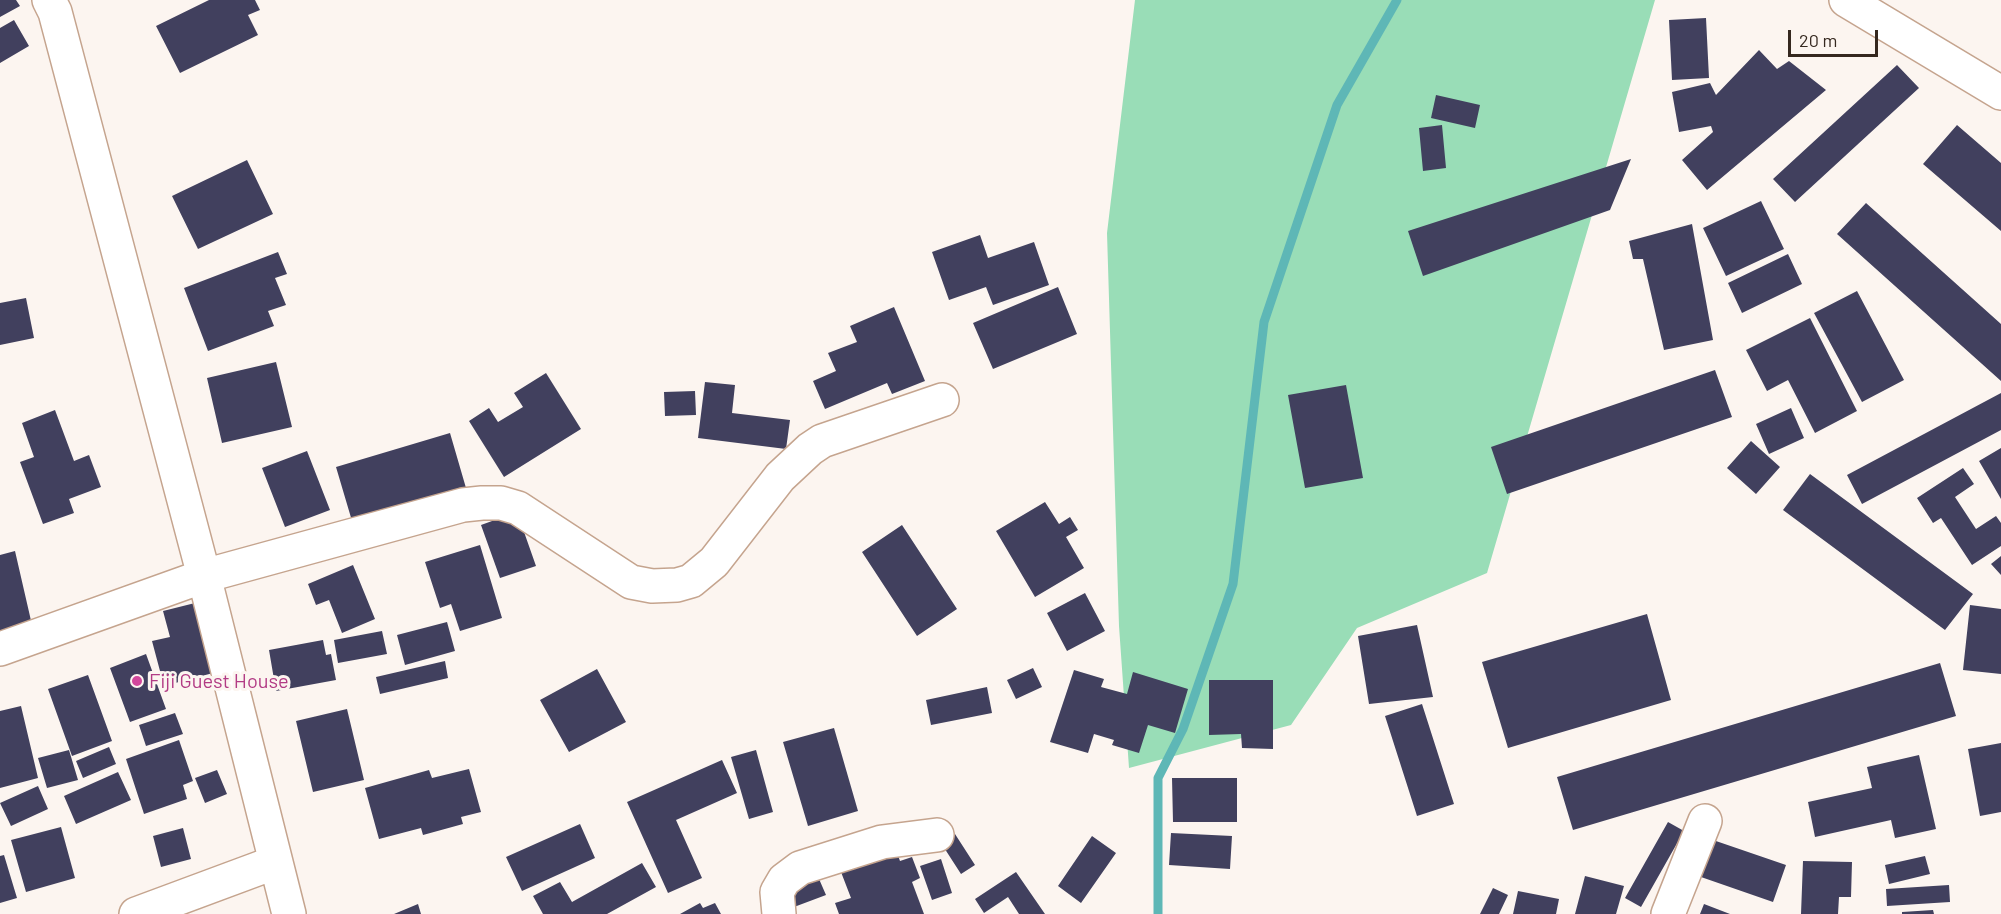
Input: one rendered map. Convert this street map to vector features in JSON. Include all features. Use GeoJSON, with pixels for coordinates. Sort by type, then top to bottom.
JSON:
{"type":"FeatureCollection","features":[{"type":"Feature","properties":{"kind":"street"},"geometry":{"type":"LineString","coordinates":[[49,0],[55,12],[204,576],[290,914]]}},
{"type":"Feature","properties":{"kind":"street"},"geometry":{"type":"LineString","coordinates":[[1846,0],[2001,93]]}},
{"type":"Feature","properties":{"kind":"street"},"geometry":{"type":"LineString","coordinates":[[0,649],[204,576],[463,505],[491,503],[518,508],[631,582],[652,586],[676,585],[691,581],[714,562],[780,477],[822,441],[942,400]]}},
{"type":"Feature","properties":{"kind":"street"},"geometry":{"type":"LineString","coordinates":[[1668,914],[1705,821]]}},
{"type":"Feature","properties":{"kind":"street"},"geometry":{"type":"LineString","coordinates":[[779,914],[777,892],[784,880],[800,868],[882,842],[937,835]]}},
{"type":"Feature","properties":{"kind":"street"},"geometry":{"type":"LineString","coordinates":[[136,914],[276,862]]}},
{"type":"Feature","properties":{"kind":"green space"},"geometry":{"type":"Polygon","coordinates":[[[1135,0],[1655,0],[1487,573],[1357,628],[1291,725],[1129,768],[1119,626],[1107,233],[1135,0]]]}},
{"type":"Feature","properties":{"kind":"building"},"geometry":{"type":"Polygon","coordinates":[[[0,0],[16,0],[20,6],[0,17],[0,0]]]}},
{"type":"Feature","properties":{"kind":"building"},"geometry":{"type":"Polygon","coordinates":[[[209,0],[255,0],[260,10],[248,15],[258,35],[180,73],[156,26],[209,0]]]}},
{"type":"Feature","properties":{"kind":"building"},"geometry":{"type":"Polygon","coordinates":[[[1706,18],[1709,78],[1672,80],[1669,20],[1706,18]]]}},
{"type":"Feature","properties":{"kind":"building"},"geometry":{"type":"Polygon","coordinates":[[[14,20],[29,46],[0,63],[0,28],[14,20]]]}},
{"type":"Feature","properties":{"kind":"building"},"geometry":{"type":"Polygon","coordinates":[[[1759,50],[1777,69],[1789,61],[1826,90],[1707,190],[1682,160],[1713,132],[1711,126],[1679,132],[1672,92],[1710,83],[1716,95],[1759,50]]]}},
{"type":"Feature","properties":{"kind":"building"},"geometry":{"type":"Polygon","coordinates":[[[1897,65],[1919,88],[1795,202],[1773,179],[1897,65]]]}},
{"type":"Feature","properties":{"kind":"building"},"geometry":{"type":"Polygon","coordinates":[[[1436,95],[1480,105],[1475,128],[1431,118],[1436,95]]]}},
{"type":"Feature","properties":{"kind":"building"},"geometry":{"type":"Polygon","coordinates":[[[1442,125],[1446,168],[1423,171],[1419,128],[1442,125]]]}},
{"type":"Feature","properties":{"kind":"building"},"geometry":{"type":"Polygon","coordinates":[[[1957,125],[2001,163],[2001,231],[1923,164],[1957,125]]]}},
{"type":"Feature","properties":{"kind":"building"},"geometry":{"type":"Polygon","coordinates":[[[1631,159],[1610,210],[1423,276],[1408,231],[1631,159]]]}},
{"type":"Feature","properties":{"kind":"building"},"geometry":{"type":"Polygon","coordinates":[[[247,160],[273,214],[198,249],[172,196],[247,160]]]}},
{"type":"Feature","properties":{"kind":"building"},"geometry":{"type":"Polygon","coordinates":[[[1761,201],[1784,249],[1726,276],[1703,228],[1761,201]]]}},
{"type":"Feature","properties":{"kind":"building"},"geometry":{"type":"Polygon","coordinates":[[[1866,203],[2001,324],[2001,381],[1837,234],[1866,203]]]}},
{"type":"Feature","properties":{"kind":"building"},"geometry":{"type":"Polygon","coordinates":[[[1692,224],[1713,340],[1664,350],[1643,259],[1633,259],[1629,241],[1692,224]]]}},
{"type":"Feature","properties":{"kind":"building"},"geometry":{"type":"Polygon","coordinates":[[[980,235],[988,258],[1034,242],[1049,285],[993,305],[986,287],[949,300],[932,252],[980,235]]]}},
{"type":"Feature","properties":{"kind":"building"},"geometry":{"type":"Polygon","coordinates":[[[278,252],[287,274],[275,278],[286,305],[268,311],[274,326],[208,351],[184,288],[278,252]]]}},
{"type":"Feature","properties":{"kind":"building"},"geometry":{"type":"Polygon","coordinates":[[[1788,254],[1802,284],[1742,313],[1728,283],[1788,254]]]}},
{"type":"Feature","properties":{"kind":"building"},"geometry":{"type":"Polygon","coordinates":[[[1058,287],[1077,334],[993,369],[973,323],[1058,287]]]}},
{"type":"Feature","properties":{"kind":"building"},"geometry":{"type":"Polygon","coordinates":[[[1857,291],[1904,380],[1862,402],[1814,313],[1857,291]]]}},
{"type":"Feature","properties":{"kind":"building"},"geometry":{"type":"Polygon","coordinates":[[[26,298],[34,338],[0,345],[0,303],[26,298]]]}},
{"type":"Feature","properties":{"kind":"building"},"geometry":{"type":"Polygon","coordinates":[[[894,307],[925,381],[892,394],[887,383],[825,409],[813,381],[836,371],[828,353],[857,342],[850,326],[894,307]]]}},
{"type":"Feature","properties":{"kind":"building"},"geometry":{"type":"Polygon","coordinates":[[[1810,318],[1857,411],[1815,433],[1788,380],[1767,391],[1746,350],[1810,318]]]}},
{"type":"Feature","properties":{"kind":"building"},"geometry":{"type":"Polygon","coordinates":[[[276,362],[292,427],[222,443],[207,378],[276,362]]]}},
{"type":"Feature","properties":{"kind":"building"},"geometry":{"type":"Polygon","coordinates":[[[1715,370],[1732,417],[1507,494],[1491,447],[1715,370]]]}},
{"type":"Feature","properties":{"kind":"building"},"geometry":{"type":"Polygon","coordinates":[[[546,373],[581,429],[504,477],[469,421],[489,408],[498,422],[523,407],[514,393],[546,373]]]}},
{"type":"Feature","properties":{"kind":"building"},"geometry":{"type":"Polygon","coordinates":[[[705,382],[735,385],[732,413],[790,420],[786,449],[698,438],[705,382]]]}},
{"type":"Feature","properties":{"kind":"building"},"geometry":{"type":"Polygon","coordinates":[[[1346,385],[1363,478],[1305,488],[1288,395],[1346,385]]]}},
{"type":"Feature","properties":{"kind":"building"},"geometry":{"type":"Polygon","coordinates":[[[695,391],[696,415],[665,416],[664,392],[695,391]]]}},
{"type":"Feature","properties":{"kind":"building"},"geometry":{"type":"Polygon","coordinates":[[[2001,393],[2001,430],[1862,504],[1847,475],[2001,393]]]}},
{"type":"Feature","properties":{"kind":"building"},"geometry":{"type":"Polygon","coordinates":[[[1791,408],[1804,438],[1769,454],[1756,424],[1791,408]]]}},
{"type":"Feature","properties":{"kind":"building"},"geometry":{"type":"Polygon","coordinates":[[[55,410],[74,461],[89,455],[101,487],[69,499],[74,513],[43,524],[20,462],[34,457],[22,423],[55,410]]]}},
{"type":"Feature","properties":{"kind":"building"},"geometry":{"type":"Polygon","coordinates":[[[450,433],[466,488],[352,521],[336,467],[450,433]]]}},
{"type":"Feature","properties":{"kind":"building"},"geometry":{"type":"Polygon","coordinates":[[[1751,441],[1780,467],[1756,494],[1727,468],[1751,441]]]}},
{"type":"Feature","properties":{"kind":"building"},"geometry":{"type":"Polygon","coordinates":[[[2001,448],[2001,499],[1979,461],[2001,448]]]}},
{"type":"Feature","properties":{"kind":"building"},"geometry":{"type":"Polygon","coordinates":[[[307,451],[330,510],[285,527],[262,468],[307,451]]]}},
{"type":"Feature","properties":{"kind":"building"},"geometry":{"type":"Polygon","coordinates":[[[1963,468],[1974,484],[1955,497],[1976,529],[1996,516],[2001,523],[2001,546],[1972,565],[1941,518],[1933,523],[1917,498],[1963,468]]]}},
{"type":"Feature","properties":{"kind":"building"},"geometry":{"type":"Polygon","coordinates":[[[1810,474],[1973,594],[1945,630],[1783,510],[1810,474]]]}},
{"type":"Feature","properties":{"kind":"building"},"geometry":{"type":"Polygon","coordinates":[[[1045,502],[1059,524],[1070,517],[1078,530],[1066,537],[1084,568],[1035,597],[996,531],[1045,502]]]}},
{"type":"Feature","properties":{"kind":"building"},"geometry":{"type":"Polygon","coordinates":[[[517,512],[536,566],[500,578],[481,525],[517,512]]]}},
{"type":"Feature","properties":{"kind":"building"},"geometry":{"type":"Polygon","coordinates":[[[902,525],[957,609],[917,636],[862,552],[902,525]]]}},
{"type":"Feature","properties":{"kind":"building"},"geometry":{"type":"Polygon","coordinates":[[[480,545],[502,618],[460,631],[451,604],[440,608],[425,562],[480,545]]]}},
{"type":"Feature","properties":{"kind":"building"},"geometry":{"type":"Polygon","coordinates":[[[15,551],[32,625],[0,633],[0,555],[15,551]]]}},
{"type":"Feature","properties":{"kind":"building"},"geometry":{"type":"Polygon","coordinates":[[[2001,556],[2001,575],[1991,564],[2001,556]]]}},
{"type":"Feature","properties":{"kind":"building"},"geometry":{"type":"Polygon","coordinates":[[[353,565],[375,619],[342,633],[329,600],[316,605],[308,584],[353,565]]]}},
{"type":"Feature","properties":{"kind":"building"},"geometry":{"type":"Polygon","coordinates":[[[1085,593],[1105,631],[1067,651],[1047,613],[1085,593]]]}},
{"type":"Feature","properties":{"kind":"building"},"geometry":{"type":"Polygon","coordinates":[[[195,603],[213,673],[164,686],[152,641],[170,637],[163,611],[195,603]]]}},
{"type":"Feature","properties":{"kind":"building"},"geometry":{"type":"Polygon","coordinates":[[[1970,605],[2001,609],[2001,674],[1963,670],[1970,605]]]}},
{"type":"Feature","properties":{"kind":"building"},"geometry":{"type":"Polygon","coordinates":[[[1647,614],[1671,700],[1508,748],[1482,662],[1647,614]]]}},
{"type":"Feature","properties":{"kind":"building"},"geometry":{"type":"Polygon","coordinates":[[[447,622],[455,651],[405,665],[397,635],[447,622]]]}},
{"type":"Feature","properties":{"kind":"building"},"geometry":{"type":"Polygon","coordinates":[[[1417,625],[1433,697],[1369,704],[1358,636],[1417,625]]]}},
{"type":"Feature","properties":{"kind":"building"},"geometry":{"type":"Polygon","coordinates":[[[382,631],[387,654],[338,663],[334,640],[382,631]]]}},
{"type":"Feature","properties":{"kind":"building"},"geometry":{"type":"Polygon","coordinates":[[[323,640],[326,655],[331,654],[336,680],[276,691],[269,650],[323,640]]]}},
{"type":"Feature","properties":{"kind":"building"},"geometry":{"type":"Polygon","coordinates":[[[146,654],[166,709],[130,722],[110,668],[146,654]]]}},
{"type":"Feature","properties":{"kind":"building"},"geometry":{"type":"Polygon","coordinates":[[[445,661],[448,678],[380,694],[376,677],[445,661]]]}},
{"type":"Feature","properties":{"kind":"building"},"geometry":{"type":"Polygon","coordinates":[[[1940,663],[1956,716],[1573,830],[1557,777],[1940,663]]]}},
{"type":"Feature","properties":{"kind":"building"},"geometry":{"type":"Polygon","coordinates":[[[1033,668],[1042,687],[1016,699],[1007,680],[1033,668]]]}},
{"type":"Feature","properties":{"kind":"building"},"geometry":{"type":"Polygon","coordinates":[[[597,669],[626,722],[569,752],[540,700],[597,669]]]}},
{"type":"Feature","properties":{"kind":"building"},"geometry":{"type":"Polygon","coordinates":[[[1074,670],[1104,679],[1101,687],[1127,694],[1133,672],[1188,689],[1175,733],[1148,725],[1139,753],[1112,745],[1114,740],[1094,734],[1088,753],[1050,742],[1074,670]]]}},
{"type":"Feature","properties":{"kind":"building"},"geometry":{"type":"Polygon","coordinates":[[[88,675],[112,741],[72,756],[48,689],[88,675]]]}},
{"type":"Feature","properties":{"kind":"building"},"geometry":{"type":"Polygon","coordinates":[[[1209,680],[1273,680],[1273,749],[1242,748],[1241,734],[1209,735],[1209,680]]]}},
{"type":"Feature","properties":{"kind":"building"},"geometry":{"type":"Polygon","coordinates":[[[987,687],[992,713],[931,725],[926,700],[987,687]]]}},
{"type":"Feature","properties":{"kind":"building"},"geometry":{"type":"Polygon","coordinates":[[[1422,704],[1454,804],[1417,816],[1385,716],[1422,704]]]}},
{"type":"Feature","properties":{"kind":"building"},"geometry":{"type":"Polygon","coordinates":[[[21,706],[38,778],[0,788],[0,711],[21,706]]]}},
{"type":"Feature","properties":{"kind":"building"},"geometry":{"type":"Polygon","coordinates":[[[347,709],[364,780],[313,792],[296,721],[347,709]]]}},
{"type":"Feature","properties":{"kind":"building"},"geometry":{"type":"Polygon","coordinates":[[[175,713],[183,734],[146,746],[139,725],[175,713]]]}},
{"type":"Feature","properties":{"kind":"building"},"geometry":{"type":"Polygon","coordinates":[[[834,728],[858,811],[808,826],[783,742],[834,728]]]}},
{"type":"Feature","properties":{"kind":"building"},"geometry":{"type":"Polygon","coordinates":[[[179,740],[193,781],[183,785],[187,799],[144,814],[126,759],[179,740]]]}},
{"type":"Feature","properties":{"kind":"building"},"geometry":{"type":"Polygon","coordinates":[[[2001,743],[2001,812],[1980,816],[1968,749],[2001,743]]]}},
{"type":"Feature","properties":{"kind":"building"},"geometry":{"type":"Polygon","coordinates":[[[109,747],[116,764],[83,778],[76,761],[109,747]]]}},
{"type":"Feature","properties":{"kind":"building"},"geometry":{"type":"Polygon","coordinates":[[[69,750],[78,780],[47,788],[38,758],[69,750]]]}},
{"type":"Feature","properties":{"kind":"building"},"geometry":{"type":"Polygon","coordinates":[[[756,750],[773,812],[749,819],[731,757],[756,750]]]}},
{"type":"Feature","properties":{"kind":"building"},"geometry":{"type":"Polygon","coordinates":[[[1919,755],[1936,829],[1895,838],[1891,820],[1815,837],[1808,802],[1872,788],[1867,767],[1919,755]]]}},
{"type":"Feature","properties":{"kind":"building"},"geometry":{"type":"Polygon","coordinates":[[[722,760],[737,793],[676,820],[702,878],[668,893],[627,802],[722,760]]]}},
{"type":"Feature","properties":{"kind":"building"},"geometry":{"type":"Polygon","coordinates":[[[469,769],[481,812],[461,817],[463,824],[423,835],[421,828],[379,839],[365,788],[429,770],[432,778],[469,769]]]}},
{"type":"Feature","properties":{"kind":"building"},"geometry":{"type":"Polygon","coordinates":[[[217,770],[227,794],[205,803],[195,778],[217,770]]]}},
{"type":"Feature","properties":{"kind":"building"},"geometry":{"type":"Polygon","coordinates":[[[118,772],[131,800],[76,824],[64,796],[118,772]]]}},
{"type":"Feature","properties":{"kind":"building"},"geometry":{"type":"Polygon","coordinates":[[[1172,778],[1237,778],[1237,822],[1173,822],[1172,778]]]}},
{"type":"Feature","properties":{"kind":"building"},"geometry":{"type":"Polygon","coordinates":[[[38,786],[48,809],[11,826],[0,803],[38,786]]]}},
{"type":"Feature","properties":{"kind":"building"},"geometry":{"type":"Polygon","coordinates":[[[1668,822],[1684,831],[1641,907],[1625,898],[1668,822]]]}},
{"type":"Feature","properties":{"kind":"building"},"geometry":{"type":"Polygon","coordinates":[[[580,824],[595,858],[522,891],[506,857],[580,824]]]}},
{"type":"Feature","properties":{"kind":"building"},"geometry":{"type":"Polygon","coordinates":[[[61,827],[75,878],[26,892],[11,840],[61,827]]]}},
{"type":"Feature","properties":{"kind":"building"},"geometry":{"type":"Polygon","coordinates":[[[183,828],[191,859],[161,867],[153,836],[183,828]]]}},
{"type":"Feature","properties":{"kind":"building"},"geometry":{"type":"Polygon","coordinates":[[[1171,833],[1232,836],[1230,869],[1169,865],[1171,833]]]}},
{"type":"Feature","properties":{"kind":"building"},"geometry":{"type":"Polygon","coordinates":[[[955,834],[975,865],[961,874],[941,843],[955,834]]]}},
{"type":"Feature","properties":{"kind":"building"},"geometry":{"type":"Polygon","coordinates":[[[1092,836],[1116,853],[1081,903],[1058,886],[1092,836]]]}},
{"type":"Feature","properties":{"kind":"building"},"geometry":{"type":"Polygon","coordinates":[[[1713,840],[1786,865],[1773,902],[1701,877],[1713,840]]]}},
{"type":"Feature","properties":{"kind":"building"},"geometry":{"type":"Polygon","coordinates":[[[893,842],[900,861],[912,857],[920,878],[912,882],[924,914],[839,914],[835,903],[851,898],[841,872],[893,842]]]}},
{"type":"Feature","properties":{"kind":"building"},"geometry":{"type":"Polygon","coordinates":[[[4,855],[17,898],[0,903],[0,856],[4,855]]]}},
{"type":"Feature","properties":{"kind":"building"},"geometry":{"type":"Polygon","coordinates":[[[1925,856],[1930,874],[1889,884],[1885,865],[1925,856]]]}},
{"type":"Feature","properties":{"kind":"building"},"geometry":{"type":"Polygon","coordinates":[[[941,859],[952,893],[932,900],[920,866],[941,859]]]}},
{"type":"Feature","properties":{"kind":"building"},"geometry":{"type":"Polygon","coordinates":[[[1803,861],[1852,862],[1851,897],[1839,897],[1838,914],[1801,914],[1803,861]]]}},
{"type":"Feature","properties":{"kind":"building"},"geometry":{"type":"Polygon","coordinates":[[[642,863],[656,887],[607,914],[543,914],[533,896],[560,882],[572,902],[642,863]]]}},
{"type":"Feature","properties":{"kind":"building"},"geometry":{"type":"Polygon","coordinates":[[[816,872],[826,895],[794,907],[786,883],[816,872]]]}},
{"type":"Feature","properties":{"kind":"building"},"geometry":{"type":"Polygon","coordinates":[[[1016,872],[1045,914],[1019,914],[1008,897],[984,913],[975,899],[1016,872]]]}},
{"type":"Feature","properties":{"kind":"building"},"geometry":{"type":"Polygon","coordinates":[[[1585,876],[1624,886],[1616,914],[1575,914],[1585,876]]]}},
{"type":"Feature","properties":{"kind":"building"},"geometry":{"type":"Polygon","coordinates":[[[1949,885],[1950,902],[1887,906],[1886,889],[1949,885]]]}},
{"type":"Feature","properties":{"kind":"building"},"geometry":{"type":"Polygon","coordinates":[[[1493,888],[1508,895],[1499,914],[1480,914],[1493,888]]]}},
{"type":"Feature","properties":{"kind":"building"},"geometry":{"type":"Polygon","coordinates":[[[1518,891],[1559,899],[1556,914],[1513,914],[1518,891]]]}},
{"type":"Feature","properties":{"kind":"building"},"geometry":{"type":"Polygon","coordinates":[[[700,903],[703,908],[715,903],[721,914],[680,914],[700,903]]]}},
{"type":"Feature","properties":{"kind":"building"},"geometry":{"type":"Polygon","coordinates":[[[418,904],[421,914],[394,914],[418,904]]]}},
{"type":"Feature","properties":{"kind":"building"},"geometry":{"type":"Polygon","coordinates":[[[1704,904],[1730,914],[1700,914],[1704,904]]]}},
{"type":"Feature","properties":{"kind":"building"},"geometry":{"type":"Polygon","coordinates":[[[1933,910],[1934,914],[1902,914],[1902,912],[1933,910]]]}},
{"type":"Feature","properties":{"kind":"waterway"},"geometry":{"type":"LineString","coordinates":[[1158,914],[1158,778],[1183,729],[1233,584],[1264,322],[1337,105],[1397,0]]}},
{"type":"Feature","properties":{"kind":"place","name":"Fiji Guest House"},"geometry":{"type":"Point","coordinates":[137,681]}}]}
